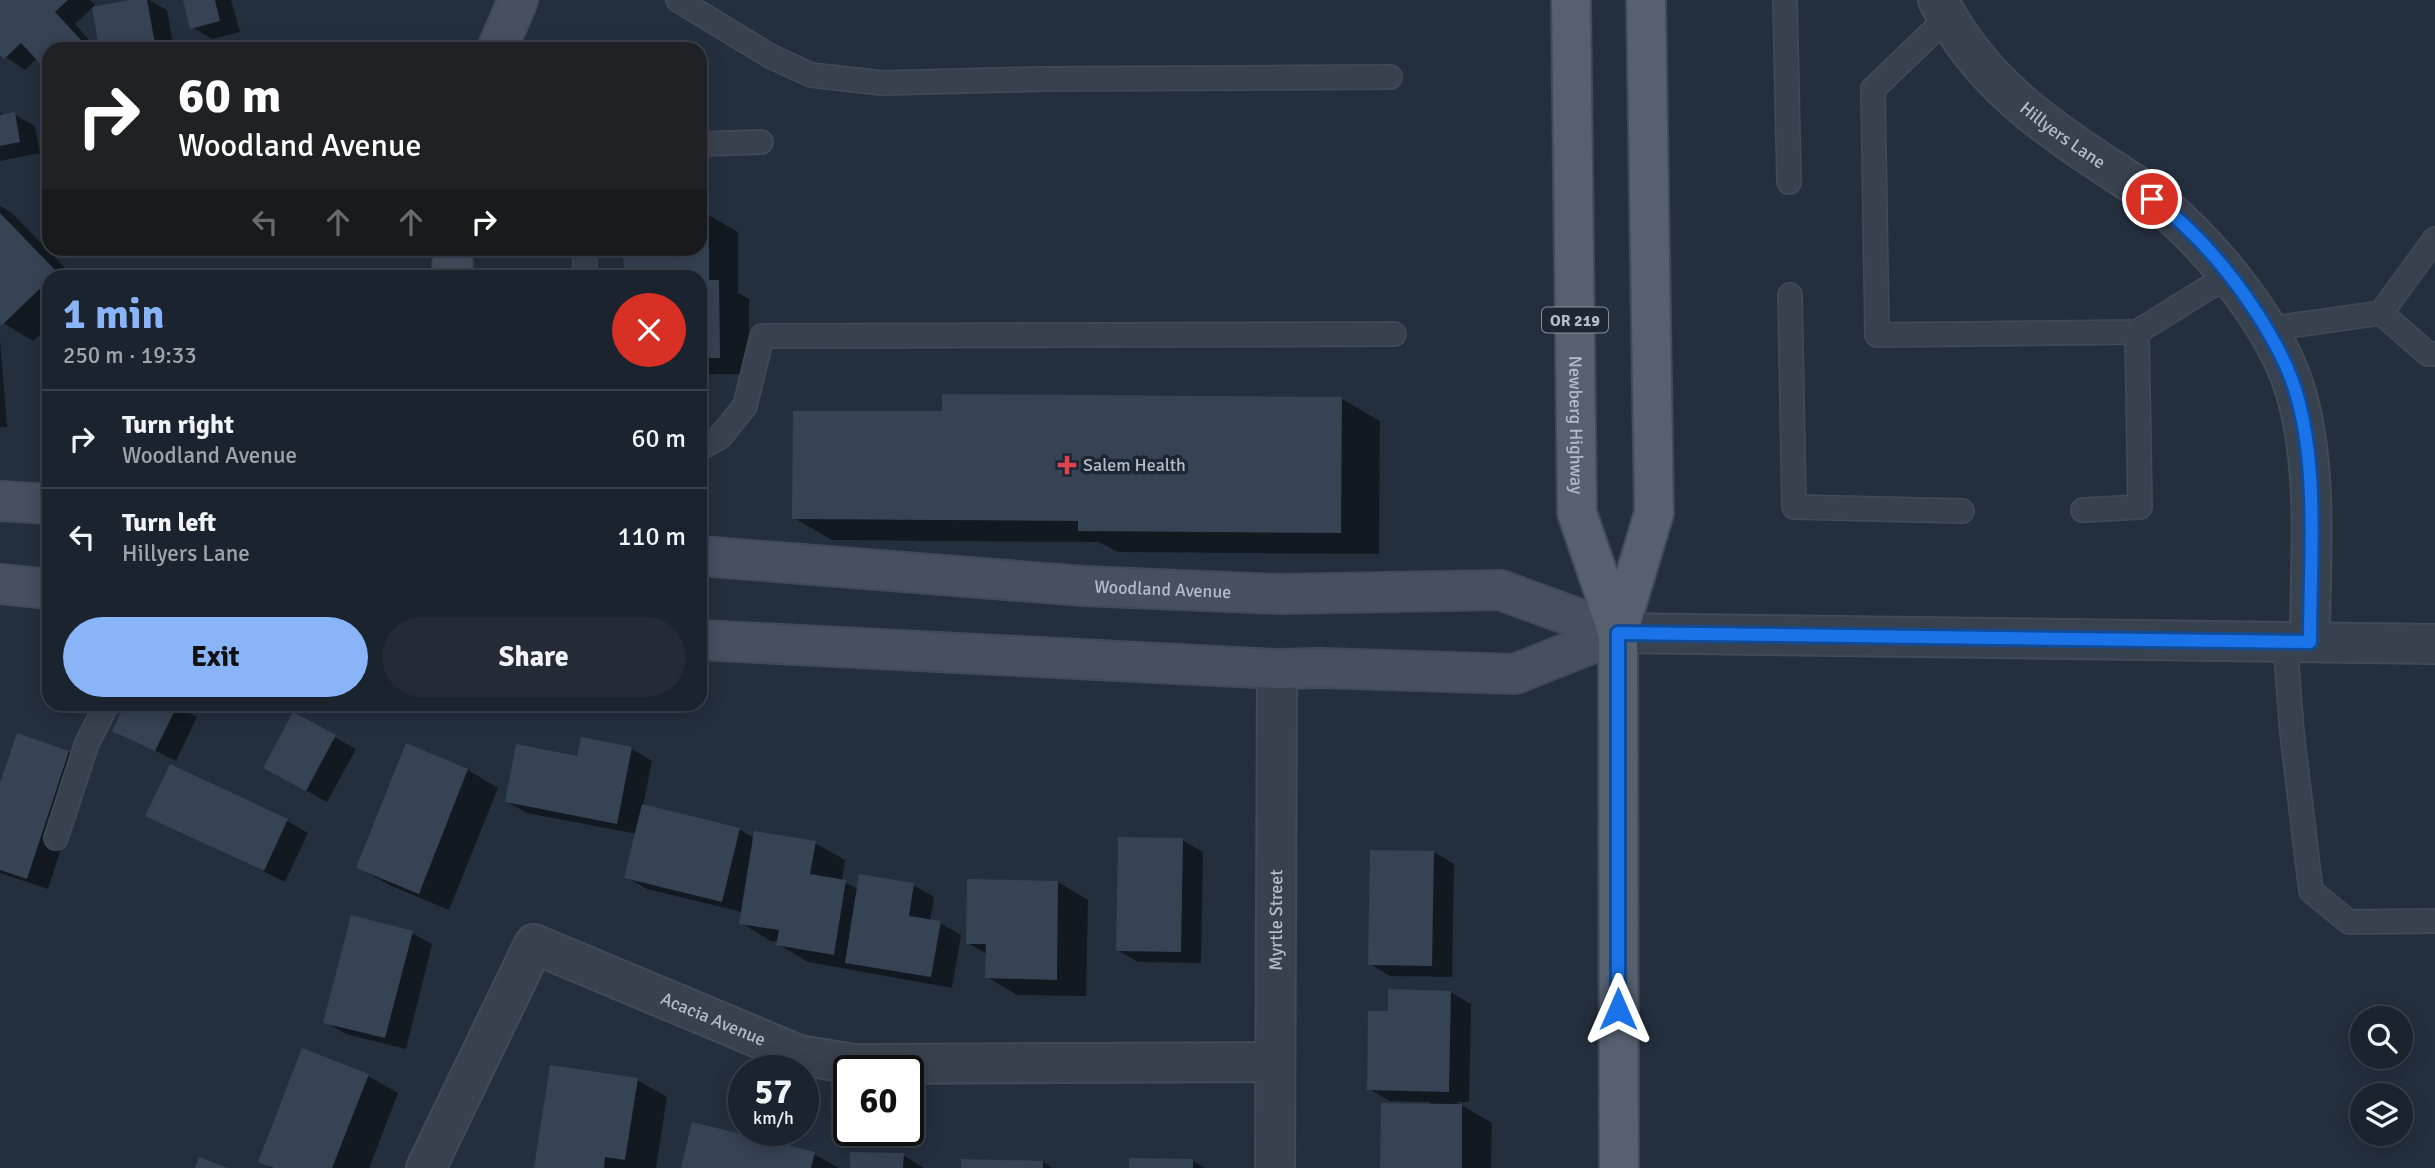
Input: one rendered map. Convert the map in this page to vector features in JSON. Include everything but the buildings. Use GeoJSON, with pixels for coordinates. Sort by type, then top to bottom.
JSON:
{"type":"FeatureCollection","features":[{"type":"Feature","properties":{"kind":"main road"},"geometry":{"type":"LineString","coordinates":[[500,42],[518,0]]}},
{"type":"Feature","properties":{"kind":"main road","name":"Newberg Highway"},"geometry":{"type":"LineString","coordinates":[[1571,0],[1577,513],[1618,633]]}},
{"type":"Feature","properties":{"kind":"main road","name":"Newberg Highway"},"geometry":{"type":"LineString","coordinates":[[1619,1168],[1618,633],[1654,513],[1646,0]]}},
{"type":"Feature","properties":{"kind":"main road"},"geometry":{"type":"LineString","coordinates":[[0,501],[42,504]]}},
{"type":"Feature","properties":{"kind":"main road","name":"Woodland Avenue"},"geometry":{"type":"LineString","coordinates":[[707,557],[1083,586],[1240,593],[1500,590],[1618,633]]}},
{"type":"Feature","properties":{"kind":"main road"},"geometry":{"type":"LineString","coordinates":[[0,584],[42,588]]}},
{"type":"Feature","properties":{"kind":"main road","name":"Woodland Avenue"},"geometry":{"type":"LineString","coordinates":[[707,640],[1277,669],[1515,674],[1618,633]]}},
{"type":"Feature","properties":{"kind":"street","name":"Hillyers Lane"},"geometry":{"type":"LineString","coordinates":[[1943,9],[1978,62],[2023,108],[2071,144],[2135,185],[2185,226],[2229,275],[2275,343],[2299,402],[2310,469],[2298,642]]}},
{"type":"Feature","properties":{"kind":"street","name":"Woodland Avenue"},"geometry":{"type":"LineString","coordinates":[[1618,633],[2435,644]]}},
{"type":"Feature","properties":{"kind":"street","name":"Myrtle Street"},"geometry":{"type":"LineString","coordinates":[[1275,1168],[1277,669]]}},
{"type":"Feature","properties":{"kind":"street","name":"Acacia Avenue"},"geometry":{"type":"LineString","coordinates":[[426,1168],[534,944],[799,1055],[825,1061],[854,1064],[1275,1062]]}},
{"type":"Feature","properties":{"kind":"lane"},"geometry":{"type":"LineString","coordinates":[[678,0],[770,56],[811,75],[835,78],[882,83],[1043,79],[1390,78]]}},
{"type":"Feature","properties":{"kind":"lane"},"geometry":{"type":"LineString","coordinates":[[1785,0],[1789,182]]}},
{"type":"Feature","properties":{"kind":"lane"},"geometry":{"type":"LineString","coordinates":[[1943,9],[1873,89],[1877,335],[2137,332],[2229,275]]}},
{"type":"Feature","properties":{"kind":"lane"},"geometry":{"type":"LineString","coordinates":[[707,144],[761,142]]}},
{"type":"Feature","properties":{"kind":"lane"},"geometry":{"type":"LineString","coordinates":[[2267,329],[2381,313],[2435,239]]}},
{"type":"Feature","properties":{"kind":"lane"},"geometry":{"type":"LineString","coordinates":[[1790,295],[1794,507],[1962,511]]}},
{"type":"Feature","properties":{"kind":"lane"},"geometry":{"type":"LineString","coordinates":[[2381,313],[2428,354],[2435,354]]}},
{"type":"Feature","properties":{"kind":"lane"},"geometry":{"type":"LineString","coordinates":[[2083,510],[2140,507],[2137,332]]}},
{"type":"Feature","properties":{"kind":"lane"},"geometry":{"type":"LineString","coordinates":[[707,444],[720,438],[745,406],[762,336],[1394,334]]}},
{"type":"Feature","properties":{"kind":"lane"},"geometry":{"type":"LineString","coordinates":[[2298,642],[2292,733],[2311,891],[2348,922],[2435,921]]}},
{"type":"Feature","properties":{"kind":"lane"},"geometry":{"type":"LineString","coordinates":[[56,838],[87,743],[103,711]]}},
{"type":"Feature","properties":{"kind":"place","name":"Salem Health"},"geometry":{"type":"Point","coordinates":[1067,465]}},
{"type":"Feature","properties":{"kind":"route"},"geometry":{"type":"LineString","coordinates":[[1618,1009],[1618,633],[2310,642],[2310,469],[2299,402],[2275,343],[2229,275],[2185,226],[2152,199]]}}]}
